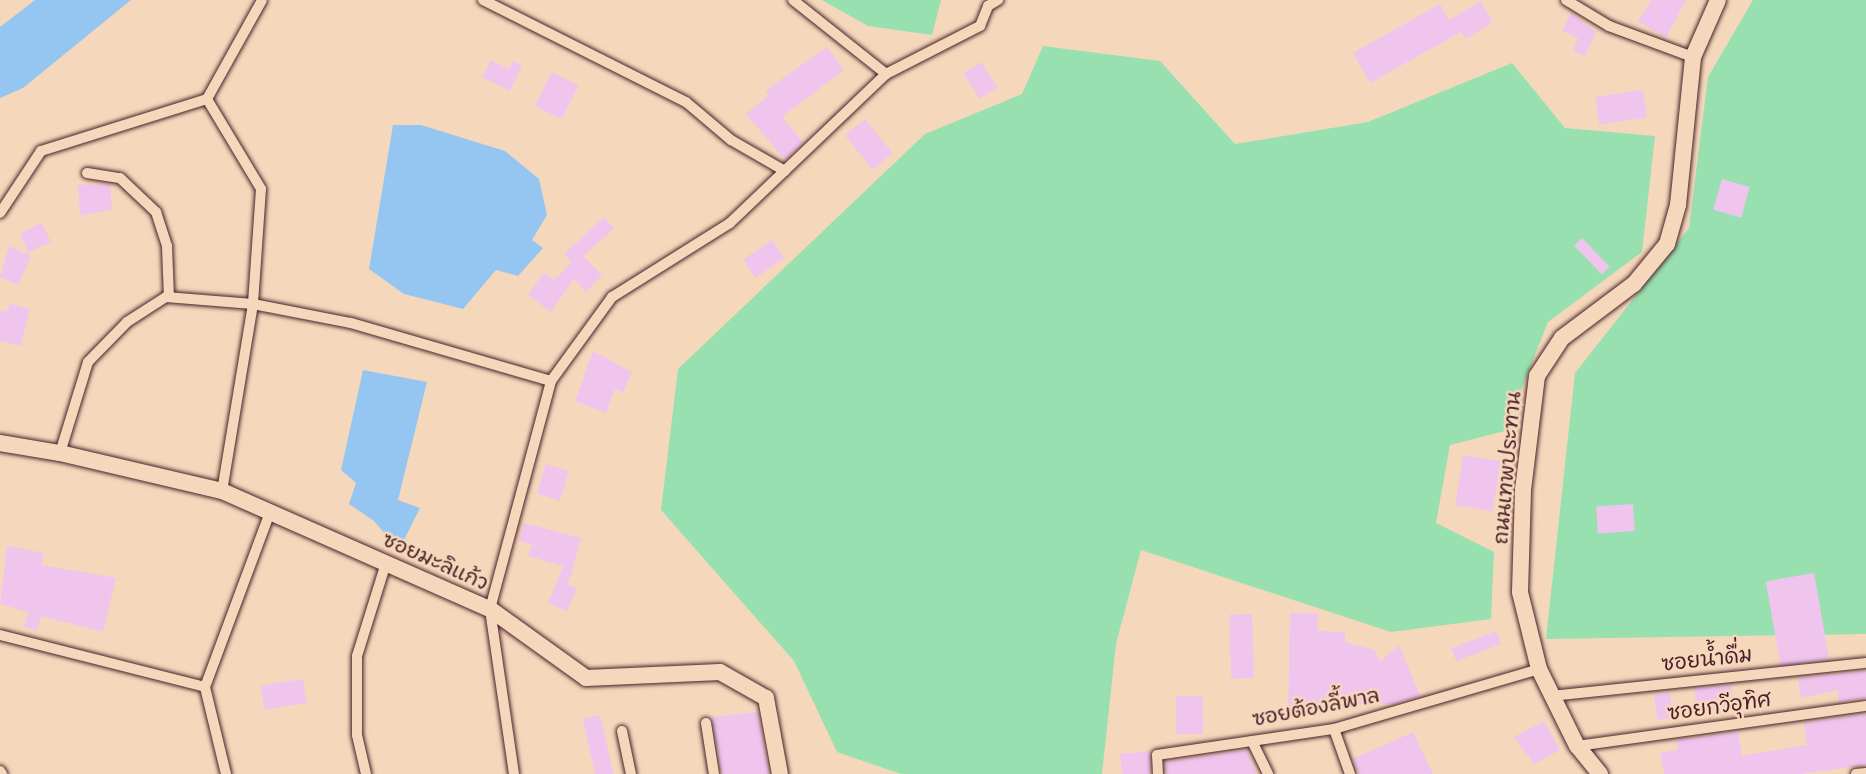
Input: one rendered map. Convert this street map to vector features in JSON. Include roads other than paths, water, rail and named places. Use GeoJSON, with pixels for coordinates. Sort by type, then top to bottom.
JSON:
{"type":"FeatureCollection","features":[{"type":"Feature","properties":{"kind":"street"},"geometry":{"type":"LineString","coordinates":[[0,213],[41,151],[207,99],[262,0]]}},
{"type":"Feature","properties":{"kind":"street"},"geometry":{"type":"LineString","coordinates":[[483,0],[686,102],[731,141],[785,171]]}},
{"type":"Feature","properties":{"kind":"street"},"geometry":{"type":"LineString","coordinates":[[793,0],[886,74]]}},
{"type":"Feature","properties":{"kind":"street"},"geometry":{"type":"LineString","coordinates":[[514,774],[490,609],[551,381],[612,297],[730,223],[886,74],[980,26],[988,6],[998,0]]}},
{"type":"Feature","properties":{"kind":"street"},"geometry":{"type":"LineString","coordinates":[[1566,0],[1609,26],[1693,57]]}},
{"type":"Feature","properties":{"kind":"street","name":"ถนนเทพประทาน"},"geometry":{"type":"LineString","coordinates":[[1600,774],[1577,747],[1538,669],[1520,592],[1523,490],[1537,376],[1562,338],[1634,284],[1667,244],[1678,205],[1693,57],[1718,0]]}},
{"type":"Feature","properties":{"kind":"street"},"geometry":{"type":"LineString","coordinates":[[207,99],[261,189],[253,304],[222,491]]}},
{"type":"Feature","properties":{"kind":"street"},"geometry":{"type":"LineString","coordinates":[[87,173],[120,178],[156,212],[167,246],[169,297]]}},
{"type":"Feature","properties":{"kind":"street"},"geometry":{"type":"LineString","coordinates":[[60,453],[88,362],[127,322],[169,297],[253,304],[351,323],[551,381]]}},
{"type":"Feature","properties":{"kind":"street","name":"ซอยมะลิแก้ว"},"geometry":{"type":"LineString","coordinates":[[0,443],[60,453],[222,491],[490,609],[586,678],[720,672],[766,698],[780,774]]}},
{"type":"Feature","properties":{"kind":"street"},"geometry":{"type":"LineString","coordinates":[[226,774],[205,687],[270,512]]}},
{"type":"Feature","properties":{"kind":"street"},"geometry":{"type":"LineString","coordinates":[[366,774],[357,735],[357,656],[386,563]]}},
{"type":"Feature","properties":{"kind":"street"},"geometry":{"type":"LineString","coordinates":[[0,635],[205,687]]}},
{"type":"Feature","properties":{"kind":"street","name":"ซอยน้ำดื่ม"},"geometry":{"type":"LineString","coordinates":[[1551,696],[1866,663]]}},
{"type":"Feature","properties":{"kind":"street","name":"ซอยต้องลี้พาล"},"geometry":{"type":"LineString","coordinates":[[1158,774],[1157,755],[1334,729],[1538,669]]}},
{"type":"Feature","properties":{"kind":"street","name":"ซอยกวีอุทิศ"},"geometry":{"type":"LineString","coordinates":[[1577,747],[1866,706]]}},
{"type":"Feature","properties":{"kind":"street"},"geometry":{"type":"LineString","coordinates":[[706,723],[714,774]]}},
{"type":"Feature","properties":{"kind":"street"},"geometry":{"type":"LineString","coordinates":[[1334,729],[1350,774]]}},
{"type":"Feature","properties":{"kind":"street"},"geometry":{"type":"LineString","coordinates":[[622,731],[631,774]]}},
{"type":"Feature","properties":{"kind":"street"},"geometry":{"type":"LineString","coordinates":[[1252,741],[1268,774]]}},
{"type":"Feature","properties":{"kind":"street"},"geometry":{"type":"LineString","coordinates":[[1856,774],[1866,773]]}},
{"type":"Feature","properties":{"kind":"water"},"geometry":{"type":"Polygon","coordinates":[[[35,0],[131,0],[23,88],[0,98],[0,27],[35,0]]]}},
{"type":"Feature","properties":{"kind":"water"},"geometry":{"type":"Polygon","coordinates":[[[393,125],[421,125],[505,151],[539,179],[547,215],[532,240],[543,248],[518,276],[496,270],[463,309],[404,294],[369,269],[393,125]]]}},
{"type":"Feature","properties":{"kind":"water"},"geometry":{"type":"Polygon","coordinates":[[[363,370],[427,382],[398,500],[420,508],[399,550],[374,521],[349,504],[356,483],[341,470],[363,370]]]}}]}
